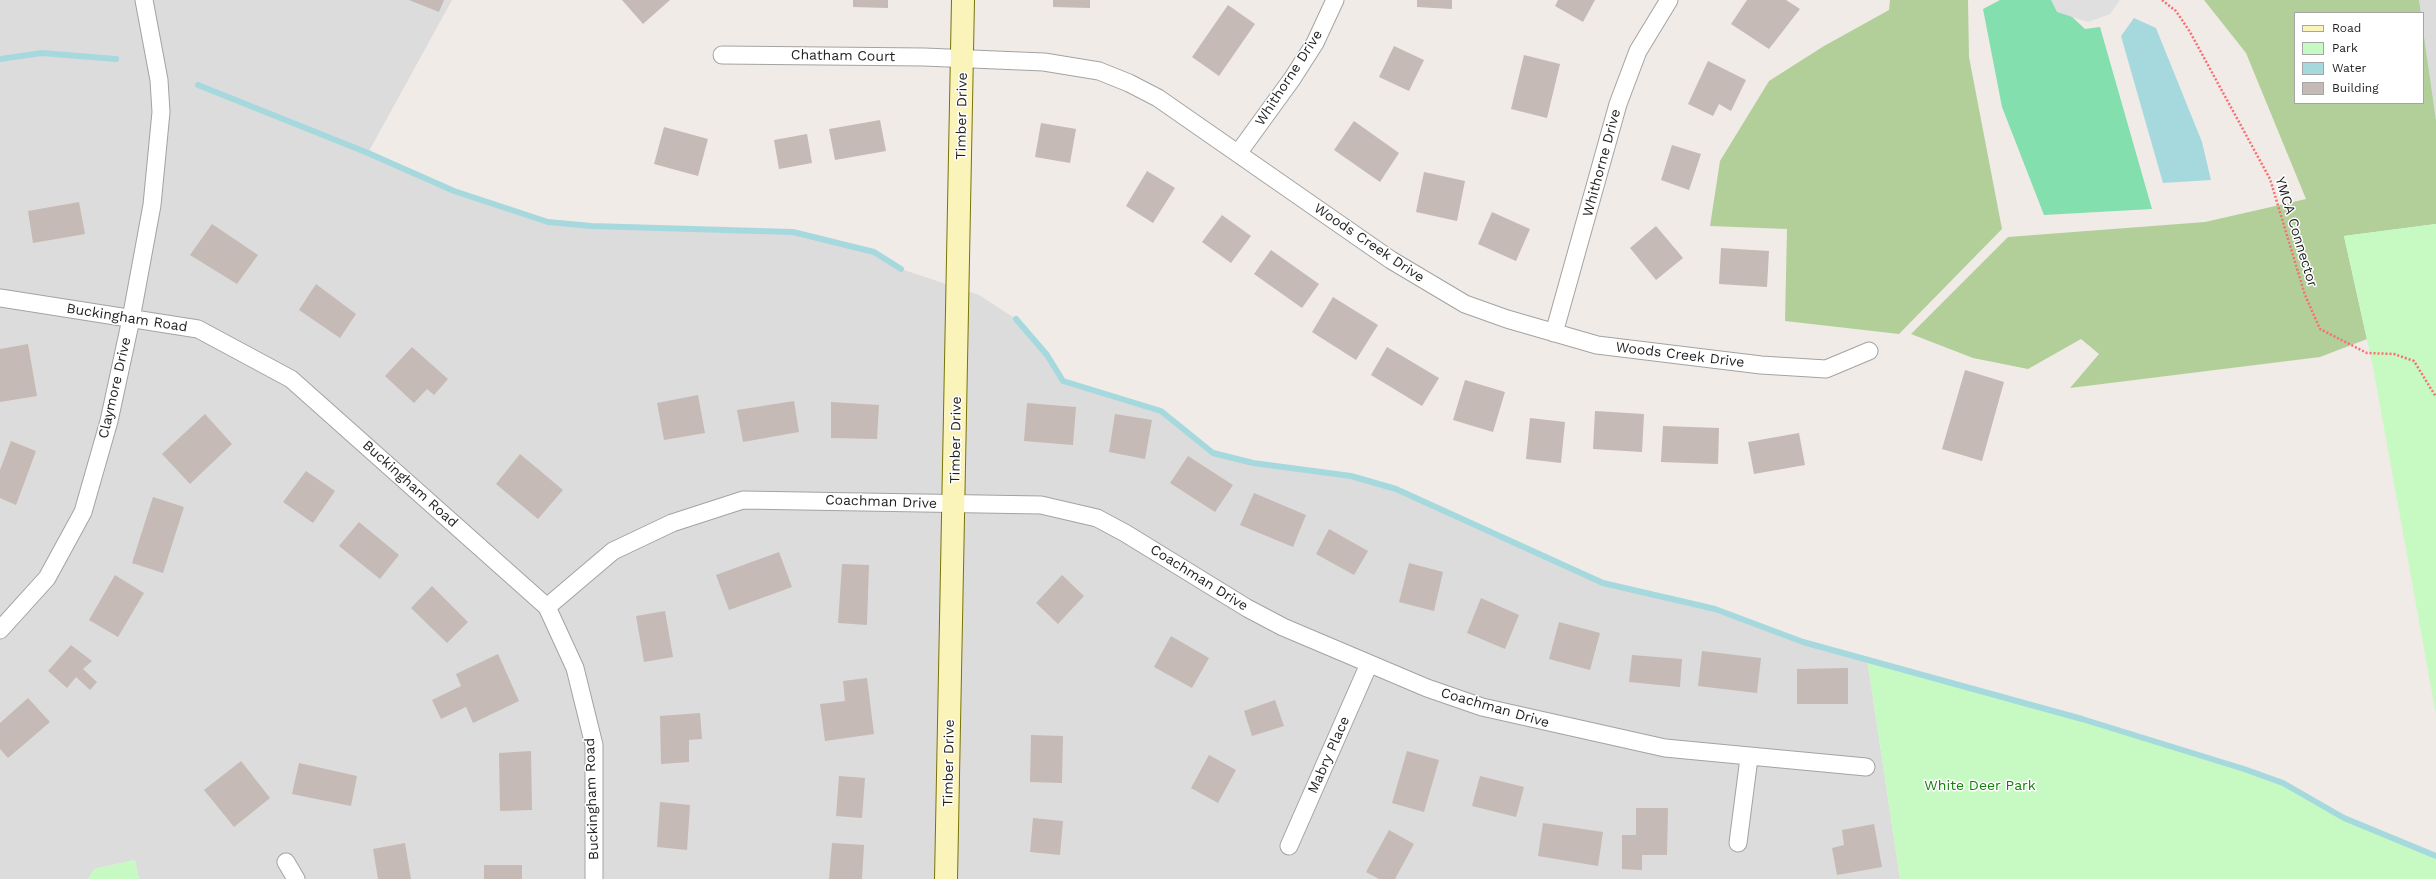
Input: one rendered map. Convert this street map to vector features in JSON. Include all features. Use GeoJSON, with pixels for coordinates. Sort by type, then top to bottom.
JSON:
{"type":"FeatureCollection","features":[{"type":"Feature","properties":{"kind":"main road","name":"Timber Drive"},"geometry":{"type":"LineString","coordinates":[[946,879],[955,504],[963,0]]}},
{"type":"Feature","properties":{"kind":"street","name":"Claymore Drive"},"geometry":{"type":"LineString","coordinates":[[0,630],[47,578],[83,512],[109,421],[131,319],[152,205],[161,112],[158,80],[144,0]]}},
{"type":"Feature","properties":{"kind":"street","name":"Whithorne Drive"},"geometry":{"type":"LineString","coordinates":[[1239,152],[1292,79],[1315,43],[1335,0]]}},
{"type":"Feature","properties":{"kind":"street","name":"Whithorne Drive"},"geometry":{"type":"LineString","coordinates":[[1554,333],[1618,104],[1638,51],[1669,0]]}},
{"type":"Feature","properties":{"kind":"street","name":"Chatham Court"},"geometry":{"type":"LineString","coordinates":[[722,55],[924,57],[963,60]]}},
{"type":"Feature","properties":{"kind":"street","name":"Woods Creek Drive"},"geometry":{"type":"LineString","coordinates":[[963,60],[1044,62],[1099,71],[1158,98],[1239,152],[1391,260],[1465,304],[1554,333],[1597,345],[1717,361],[1803,368],[1826,369],[1869,351]]}},
{"type":"Feature","properties":{"kind":"street","name":"Buckingham Road"},"geometry":{"type":"LineString","coordinates":[[0,298],[198,329],[291,379],[547,608],[575,668],[594,745],[594,879]]}},
{"type":"Feature","properties":{"kind":"street","name":"Coachman Drive"},"geometry":{"type":"LineString","coordinates":[[547,608],[613,551],[672,523],[743,500],[1042,505],[1097,518],[1125,533],[1271,621],[1369,664],[1482,707],[1665,748],[1749,758],[1866,767]]}},
{"type":"Feature","properties":{"kind":"street","name":"Mabry Place"},"geometry":{"type":"LineString","coordinates":[[1289,846],[1369,664]]}},
{"type":"Feature","properties":{"kind":"street"},"geometry":{"type":"LineString","coordinates":[[1738,843],[1749,758]]}},
{"type":"Feature","properties":{"kind":"street"},"geometry":{"type":"LineString","coordinates":[[286,862],[296,879]]}},
{"type":"Feature","properties":{"kind":"path","name":"YMCA Connector"},"geometry":{"type":"LineString","coordinates":[[2162,0],[2176,11],[2190,32],[2270,179],[2305,295],[2320,329],[2367,353],[2394,354],[2414,361],[2436,397]]}},
{"type":"Feature","properties":{"kind":"shaded area"},"geometry":{"type":"Polygon","coordinates":[[[0,0],[452,0],[368,153],[454,191],[548,222],[591,226],[793,232],[874,252],[901,269],[979,295],[1016,319],[1047,355],[1063,381],[1161,411],[1213,453],[1253,463],[1351,476],[1396,489],[1603,583],[1715,609],[1803,642],[1867,658],[1900,879],[139,879],[135,860],[94,869],[88,879],[0,879],[0,0]]]}},
{"type":"Feature","properties":{"kind":"shaded area"},"geometry":{"type":"Polygon","coordinates":[[[2051,0],[2120,0],[2110,14],[2088,22],[2057,12],[2051,0]]]}},
{"type":"Feature","properties":{"kind":"shaded area"},"geometry":{"type":"Polygon","coordinates":[[[2419,0],[2436,0],[2436,120],[2424,36],[2424,12],[2421,12],[2419,0]]]}},
{"type":"Feature","properties":{"kind":"green space"},"geometry":{"type":"Polygon","coordinates":[[[1890,0],[1968,0],[1969,57],[2002,229],[1899,334],[1785,321],[1787,229],[1710,226],[1720,161],[1769,81],[1824,46],[1889,10],[1890,0]]]}},
{"type":"Feature","properties":{"kind":"green space"},"geometry":{"type":"Polygon","coordinates":[[[2000,0],[2054,0],[2085,29],[2100,27],[2152,209],[2044,215],[2002,107],[1983,9],[2000,0]]]}},
{"type":"Feature","properties":{"kind":"green space"},"geometry":{"type":"Polygon","coordinates":[[[2204,0],[2419,0],[2421,12],[2294,12],[2294,104],[2424,104],[2424,36],[2436,120],[2436,224],[2344,236],[2367,339],[2320,357],[2070,388],[2099,354],[2081,339],[2028,369],[1973,358],[1911,334],[2008,237],[2205,222],[2306,199],[2246,53],[2204,0]]]}},
{"type":"Feature","properties":{"kind":"green space"},"geometry":{"type":"Polygon","coordinates":[[[2436,224],[2436,715],[2373,367],[2344,236],[2436,224]]]}},
{"type":"Feature","properties":{"kind":"green space","name":"White Deer Park"},"geometry":{"type":"Polygon","coordinates":[[[1867,658],[2082,719],[2283,783],[2344,818],[2436,856],[2436,879],[1900,879],[1867,658]]]}},
{"type":"Feature","properties":{"kind":"green space"},"geometry":{"type":"Polygon","coordinates":[[[135,860],[139,879],[88,879],[94,869],[135,860]]]}},
{"type":"Feature","properties":{"kind":"water"},"geometry":{"type":"Polygon","coordinates":[[[2134,18],[2156,28],[2202,142],[2211,180],[2163,183],[2121,36],[2134,18]]]}},
{"type":"Feature","properties":{"kind":"building"},"geometry":{"type":"Polygon","coordinates":[[[409,0],[444,0],[439,12],[409,0]]]}},
{"type":"Feature","properties":{"kind":"building"},"geometry":{"type":"Polygon","coordinates":[[[622,0],[670,0],[643,24],[622,0]]]}},
{"type":"Feature","properties":{"kind":"building"},"geometry":{"type":"Polygon","coordinates":[[[853,0],[888,0],[888,8],[853,7],[853,0]]]}},
{"type":"Feature","properties":{"kind":"building"},"geometry":{"type":"Polygon","coordinates":[[[1053,0],[1090,0],[1090,8],[1053,7],[1053,0]]]}},
{"type":"Feature","properties":{"kind":"building"},"geometry":{"type":"Polygon","coordinates":[[[1417,0],[1452,0],[1452,9],[1417,7],[1417,0]]]}},
{"type":"Feature","properties":{"kind":"building"},"geometry":{"type":"Polygon","coordinates":[[[1558,0],[1595,0],[1583,22],[1555,6],[1558,0]]]}},
{"type":"Feature","properties":{"kind":"building"},"geometry":{"type":"Polygon","coordinates":[[[1747,0],[1786,0],[1800,9],[1769,49],[1731,24],[1747,0]]]}},
{"type":"Feature","properties":{"kind":"building"},"geometry":{"type":"Polygon","coordinates":[[[1228,5],[1255,24],[1219,76],[1192,57],[1228,5]]]}},
{"type":"Feature","properties":{"kind":"building"},"geometry":{"type":"Polygon","coordinates":[[[1394,46],[1424,60],[1409,91],[1379,77],[1394,46]]]}},
{"type":"Feature","properties":{"kind":"building"},"geometry":{"type":"Polygon","coordinates":[[[1524,55],[1560,64],[1547,118],[1511,109],[1524,55]]]}},
{"type":"Feature","properties":{"kind":"building"},"geometry":{"type":"Polygon","coordinates":[[[1708,61],[1746,80],[1731,111],[1719,104],[1713,116],[1688,104],[1708,61]]]}},
{"type":"Feature","properties":{"kind":"building"},"geometry":{"type":"Polygon","coordinates":[[[880,120],[886,151],[835,160],[829,129],[880,120]]]}},
{"type":"Feature","properties":{"kind":"building"},"geometry":{"type":"Polygon","coordinates":[[[1354,121],[1399,153],[1380,182],[1334,150],[1354,121]]]}},
{"type":"Feature","properties":{"kind":"building"},"geometry":{"type":"Polygon","coordinates":[[[1041,123],[1076,129],[1070,163],[1035,157],[1041,123]]]}},
{"type":"Feature","properties":{"kind":"building"},"geometry":{"type":"Polygon","coordinates":[[[664,127],[708,139],[698,176],[654,164],[664,127]]]}},
{"type":"Feature","properties":{"kind":"building"},"geometry":{"type":"Polygon","coordinates":[[[807,134],[812,163],[779,169],[774,140],[807,134]]]}},
{"type":"Feature","properties":{"kind":"building"},"geometry":{"type":"Polygon","coordinates":[[[1672,145],[1701,154],[1689,190],[1661,180],[1672,145]]]}},
{"type":"Feature","properties":{"kind":"building"},"geometry":{"type":"Polygon","coordinates":[[[1147,171],[1175,188],[1153,223],[1126,206],[1147,171]]]}},
{"type":"Feature","properties":{"kind":"building"},"geometry":{"type":"Polygon","coordinates":[[[1424,172],[1465,181],[1457,221],[1416,212],[1424,172]]]}},
{"type":"Feature","properties":{"kind":"building"},"geometry":{"type":"Polygon","coordinates":[[[79,202],[85,234],[33,243],[28,211],[79,202]]]}},
{"type":"Feature","properties":{"kind":"building"},"geometry":{"type":"Polygon","coordinates":[[[1492,212],[1530,229],[1516,261],[1478,244],[1492,212]]]}},
{"type":"Feature","properties":{"kind":"building"},"geometry":{"type":"Polygon","coordinates":[[[1222,215],[1251,236],[1231,263],[1202,242],[1222,215]]]}},
{"type":"Feature","properties":{"kind":"building"},"geometry":{"type":"Polygon","coordinates":[[[212,224],[258,255],[237,284],[190,255],[212,224]]]}},
{"type":"Feature","properties":{"kind":"building"},"geometry":{"type":"Polygon","coordinates":[[[1656,226],[1683,258],[1656,280],[1630,248],[1656,226]]]}},
{"type":"Feature","properties":{"kind":"building"},"geometry":{"type":"Polygon","coordinates":[[[1721,248],[1769,251],[1767,287],[1719,284],[1721,248]]]}},
{"type":"Feature","properties":{"kind":"building"},"geometry":{"type":"Polygon","coordinates":[[[1271,250],[1319,284],[1302,308],[1254,274],[1271,250]]]}},
{"type":"Feature","properties":{"kind":"building"},"geometry":{"type":"Polygon","coordinates":[[[316,284],[356,314],[340,338],[299,310],[316,284]]]}},
{"type":"Feature","properties":{"kind":"building"},"geometry":{"type":"Polygon","coordinates":[[[1333,297],[1378,325],[1356,360],[1312,332],[1333,297]]]}},
{"type":"Feature","properties":{"kind":"building"},"geometry":{"type":"Polygon","coordinates":[[[28,344],[37,396],[0,402],[0,349],[28,344]]]}},
{"type":"Feature","properties":{"kind":"building"},"geometry":{"type":"Polygon","coordinates":[[[412,347],[448,379],[434,395],[427,389],[414,403],[385,376],[412,347]]]}},
{"type":"Feature","properties":{"kind":"building"},"geometry":{"type":"Polygon","coordinates":[[[1387,347],[1439,378],[1422,406],[1371,375],[1387,347]]]}},
{"type":"Feature","properties":{"kind":"building"},"geometry":{"type":"Polygon","coordinates":[[[1965,370],[2004,382],[1982,461],[1942,449],[1965,370]]]}},
{"type":"Feature","properties":{"kind":"building"},"geometry":{"type":"Polygon","coordinates":[[[1465,380],[1505,392],[1493,432],[1453,420],[1465,380]]]}},
{"type":"Feature","properties":{"kind":"building"},"geometry":{"type":"Polygon","coordinates":[[[698,395],[705,433],[664,440],[657,403],[698,395]]]}},
{"type":"Feature","properties":{"kind":"building"},"geometry":{"type":"Polygon","coordinates":[[[794,401],[799,432],[743,442],[737,410],[794,401]]]}},
{"type":"Feature","properties":{"kind":"building"},"geometry":{"type":"Polygon","coordinates":[[[831,402],[879,405],[877,439],[831,438],[831,402]]]}},
{"type":"Feature","properties":{"kind":"building"},"geometry":{"type":"Polygon","coordinates":[[[1027,403],[1076,407],[1073,445],[1024,441],[1027,403]]]}},
{"type":"Feature","properties":{"kind":"building"},"geometry":{"type":"Polygon","coordinates":[[[1595,411],[1644,414],[1642,452],[1593,449],[1595,411]]]}},
{"type":"Feature","properties":{"kind":"building"},"geometry":{"type":"Polygon","coordinates":[[[205,414],[232,444],[190,484],[162,454],[205,414]]]}},
{"type":"Feature","properties":{"kind":"building"},"geometry":{"type":"Polygon","coordinates":[[[1115,414],[1152,420],[1145,459],[1109,452],[1115,414]]]}},
{"type":"Feature","properties":{"kind":"building"},"geometry":{"type":"Polygon","coordinates":[[[1530,418],[1565,422],[1561,463],[1526,459],[1530,418]]]}},
{"type":"Feature","properties":{"kind":"building"},"geometry":{"type":"Polygon","coordinates":[[[1663,426],[1719,428],[1718,464],[1661,462],[1663,426]]]}},
{"type":"Feature","properties":{"kind":"building"},"geometry":{"type":"Polygon","coordinates":[[[1799,433],[1805,465],[1754,474],[1748,442],[1799,433]]]}},
{"type":"Feature","properties":{"kind":"building"},"geometry":{"type":"Polygon","coordinates":[[[11,441],[36,451],[16,505],[0,498],[0,470],[11,441]]]}},
{"type":"Feature","properties":{"kind":"building"},"geometry":{"type":"Polygon","coordinates":[[[520,454],[563,490],[538,519],[496,484],[520,454]]]}},
{"type":"Feature","properties":{"kind":"building"},"geometry":{"type":"Polygon","coordinates":[[[1188,456],[1233,485],[1215,512],[1170,483],[1188,456]]]}},
{"type":"Feature","properties":{"kind":"building"},"geometry":{"type":"Polygon","coordinates":[[[306,471],[335,491],[313,523],[283,502],[306,471]]]}},
{"type":"Feature","properties":{"kind":"building"},"geometry":{"type":"Polygon","coordinates":[[[1254,493],[1306,515],[1293,547],[1240,525],[1254,493]]]}},
{"type":"Feature","properties":{"kind":"building"},"geometry":{"type":"Polygon","coordinates":[[[153,497],[184,507],[163,573],[132,563],[153,497]]]}},
{"type":"Feature","properties":{"kind":"building"},"geometry":{"type":"Polygon","coordinates":[[[359,522],[399,555],[380,579],[339,546],[359,522]]]}},
{"type":"Feature","properties":{"kind":"building"},"geometry":{"type":"Polygon","coordinates":[[[1329,529],[1368,551],[1354,575],[1316,554],[1329,529]]]}},
{"type":"Feature","properties":{"kind":"building"},"geometry":{"type":"Polygon","coordinates":[[[779,552],[792,587],[729,610],[716,575],[779,552]]]}},
{"type":"Feature","properties":{"kind":"building"},"geometry":{"type":"Polygon","coordinates":[[[1409,563],[1443,572],[1434,611],[1399,602],[1409,563]]]}},
{"type":"Feature","properties":{"kind":"building"},"geometry":{"type":"Polygon","coordinates":[[[842,564],[869,565],[867,625],[838,623],[842,564]]]}},
{"type":"Feature","properties":{"kind":"building"},"geometry":{"type":"Polygon","coordinates":[[[115,575],[144,593],[118,637],[89,620],[115,575]]]}},
{"type":"Feature","properties":{"kind":"building"},"geometry":{"type":"Polygon","coordinates":[[[1062,575],[1084,596],[1058,624],[1036,603],[1062,575]]]}},
{"type":"Feature","properties":{"kind":"building"},"geometry":{"type":"Polygon","coordinates":[[[432,586],[468,622],[447,643],[411,608],[432,586]]]}},
{"type":"Feature","properties":{"kind":"building"},"geometry":{"type":"Polygon","coordinates":[[[1481,598],[1519,615],[1505,649],[1467,633],[1481,598]]]}},
{"type":"Feature","properties":{"kind":"building"},"geometry":{"type":"Polygon","coordinates":[[[665,611],[673,657],[644,662],[636,616],[665,611]]]}},
{"type":"Feature","properties":{"kind":"building"},"geometry":{"type":"Polygon","coordinates":[[[1559,622],[1600,633],[1590,670],[1549,659],[1559,622]]]}},
{"type":"Feature","properties":{"kind":"building"},"geometry":{"type":"Polygon","coordinates":[[[1171,636],[1209,658],[1192,688],[1154,667],[1171,636]]]}},
{"type":"Feature","properties":{"kind":"building"},"geometry":{"type":"Polygon","coordinates":[[[71,645],[92,661],[83,669],[97,682],[90,690],[76,677],[67,688],[48,671],[71,645]]]}},
{"type":"Feature","properties":{"kind":"building"},"geometry":{"type":"Polygon","coordinates":[[[1702,651],[1761,658],[1757,693],[1698,686],[1702,651]]]}},
{"type":"Feature","properties":{"kind":"building"},"geometry":{"type":"Polygon","coordinates":[[[498,654],[519,701],[473,723],[466,707],[441,719],[432,700],[461,686],[456,674],[498,654]]]}},
{"type":"Feature","properties":{"kind":"building"},"geometry":{"type":"Polygon","coordinates":[[[1632,655],[1682,659],[1680,687],[1629,682],[1632,655]]]}},
{"type":"Feature","properties":{"kind":"building"},"geometry":{"type":"Polygon","coordinates":[[[1848,668],[1848,704],[1797,704],[1797,669],[1848,668]]]}},
{"type":"Feature","properties":{"kind":"building"},"geometry":{"type":"Polygon","coordinates":[[[867,678],[874,734],[825,741],[820,704],[845,701],[843,681],[867,678]]]}},
{"type":"Feature","properties":{"kind":"building"},"geometry":{"type":"Polygon","coordinates":[[[28,698],[50,722],[8,758],[0,749],[0,723],[28,698]]]}},
{"type":"Feature","properties":{"kind":"building"},"geometry":{"type":"Polygon","coordinates":[[[1275,700],[1284,726],[1252,736],[1244,711],[1275,700]]]}},
{"type":"Feature","properties":{"kind":"building"},"geometry":{"type":"Polygon","coordinates":[[[700,713],[702,739],[689,740],[689,762],[661,764],[660,716],[700,713]]]}},
{"type":"Feature","properties":{"kind":"building"},"geometry":{"type":"Polygon","coordinates":[[[1031,735],[1063,736],[1062,783],[1030,782],[1031,735]]]}},
{"type":"Feature","properties":{"kind":"building"},"geometry":{"type":"Polygon","coordinates":[[[531,751],[532,810],[500,811],[499,753],[531,751]]]}},
{"type":"Feature","properties":{"kind":"building"},"geometry":{"type":"Polygon","coordinates":[[[1407,751],[1439,760],[1424,812],[1392,803],[1407,751]]]}},
{"type":"Feature","properties":{"kind":"building"},"geometry":{"type":"Polygon","coordinates":[[[1209,755],[1236,770],[1218,803],[1191,788],[1209,755]]]}},
{"type":"Feature","properties":{"kind":"building"},"geometry":{"type":"Polygon","coordinates":[[[241,761],[270,798],[234,827],[204,790],[241,761]]]}},
{"type":"Feature","properties":{"kind":"building"},"geometry":{"type":"Polygon","coordinates":[[[299,763],[357,776],[351,806],[292,794],[299,763]]]}},
{"type":"Feature","properties":{"kind":"building"},"geometry":{"type":"Polygon","coordinates":[[[839,776],[865,778],[862,818],[836,816],[839,776]]]}},
{"type":"Feature","properties":{"kind":"building"},"geometry":{"type":"Polygon","coordinates":[[[1480,776],[1524,787],[1516,817],[1472,806],[1480,776]]]}},
{"type":"Feature","properties":{"kind":"building"},"geometry":{"type":"Polygon","coordinates":[[[660,802],[690,805],[687,850],[657,847],[660,802]]]}},
{"type":"Feature","properties":{"kind":"building"},"geometry":{"type":"Polygon","coordinates":[[[1636,808],[1668,808],[1667,855],[1642,855],[1642,870],[1622,869],[1622,835],[1636,835],[1636,808]]]}},
{"type":"Feature","properties":{"kind":"building"},"geometry":{"type":"Polygon","coordinates":[[[1033,818],[1063,821],[1060,855],[1030,852],[1033,818]]]}},
{"type":"Feature","properties":{"kind":"building"},"geometry":{"type":"Polygon","coordinates":[[[1543,823],[1603,832],[1598,866],[1538,856],[1543,823]]]}},
{"type":"Feature","properties":{"kind":"building"},"geometry":{"type":"Polygon","coordinates":[[[1874,824],[1882,867],[1837,875],[1832,848],[1844,845],[1842,830],[1874,824]]]}},
{"type":"Feature","properties":{"kind":"building"},"geometry":{"type":"Polygon","coordinates":[[[1389,830],[1414,844],[1395,879],[1379,879],[1366,872],[1389,830]]]}},
{"type":"Feature","properties":{"kind":"building"},"geometry":{"type":"Polygon","coordinates":[[[405,843],[411,879],[378,879],[373,849],[405,843]]]}},
{"type":"Feature","properties":{"kind":"building"},"geometry":{"type":"Polygon","coordinates":[[[832,843],[864,845],[862,879],[829,879],[832,843]]]}},
{"type":"Feature","properties":{"kind":"building"},"geometry":{"type":"Polygon","coordinates":[[[484,865],[522,865],[522,879],[484,879],[484,865]]]}},
{"type":"Feature","properties":{"kind":"waterway"},"geometry":{"type":"LineString","coordinates":[[0,59],[42,53],[116,59]]}},
{"type":"Feature","properties":{"kind":"waterway"},"geometry":{"type":"LineString","coordinates":[[198,85],[368,153],[454,191],[548,222],[591,226],[793,232],[874,252],[901,269]]}},
{"type":"Feature","properties":{"kind":"waterway"},"geometry":{"type":"LineString","coordinates":[[1016,319],[1047,355],[1063,381],[1161,411],[1213,453],[1253,463],[1351,476],[1396,489],[1603,583],[1715,609],[1803,642],[2082,719],[2244,769],[2283,783],[2344,818],[2436,856]]}}]}
